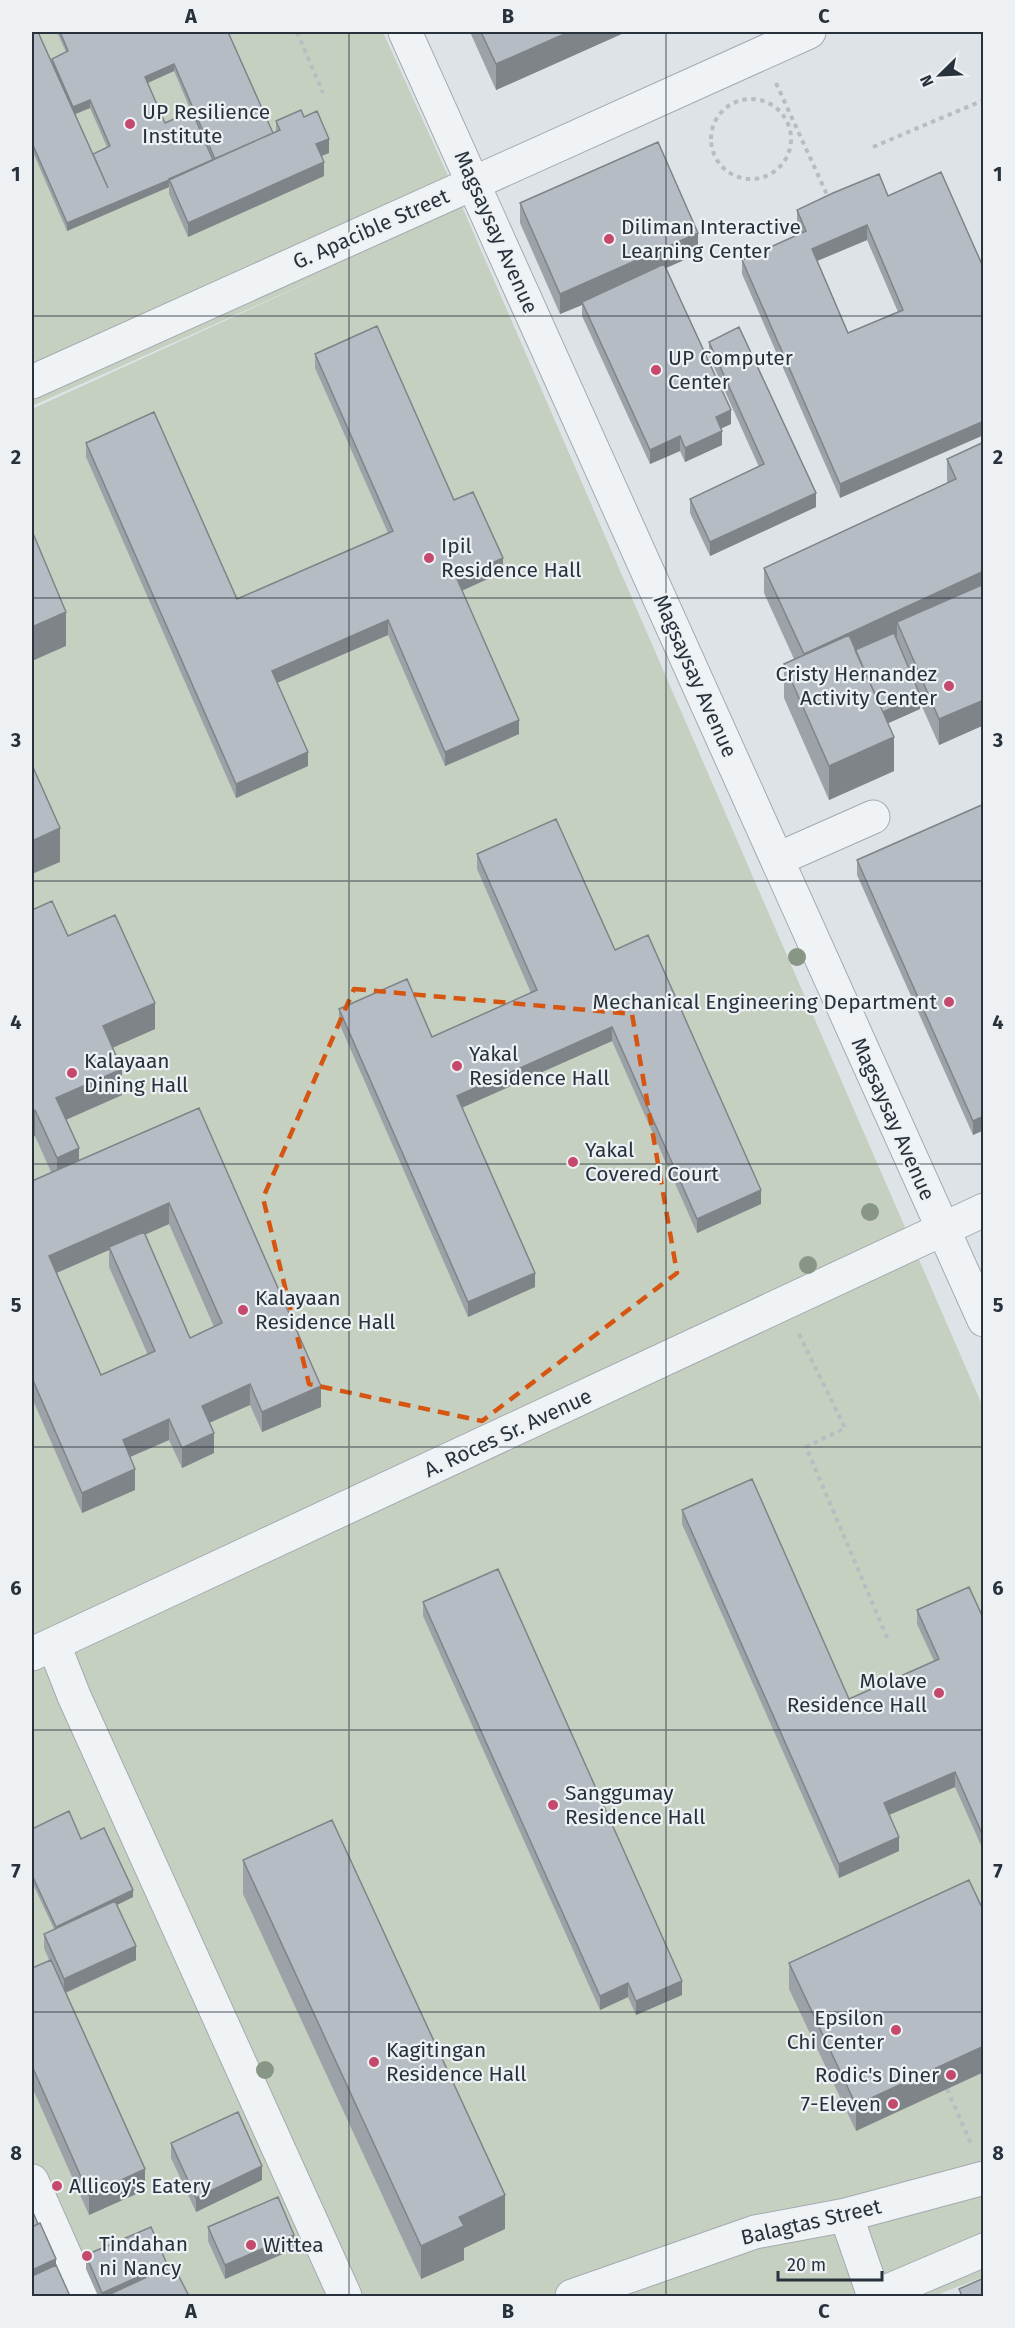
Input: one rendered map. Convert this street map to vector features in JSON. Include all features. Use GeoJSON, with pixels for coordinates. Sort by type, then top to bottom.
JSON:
{"type":"FeatureCollection","features":[{"type":"Feature","properties":{"kind":"street","name":"Magsaysay Avenue"},"geometry":{"type":"LineString","coordinates":[[405,32],[778,859],[941,1230],[984,1320]]}},
{"type":"Feature","properties":{"kind":"street","name":"G. Apacible Street"},"geometry":{"type":"LineString","coordinates":[[32,381],[809,32]]}},
{"type":"Feature","properties":{"kind":"street"},"geometry":{"type":"LineString","coordinates":[[778,859],[873,817]]}},
{"type":"Feature","properties":{"kind":"street","name":"A. Roces Sr. Avenue"},"geometry":{"type":"LineString","coordinates":[[43,1649],[984,1210]]}},
{"type":"Feature","properties":{"kind":"street"},"geometry":{"type":"LineString","coordinates":[[43,1649],[74,1696],[345,2296]]}},
{"type":"Feature","properties":{"kind":"street","name":"Balagtas Street"},"geometry":{"type":"LineString","coordinates":[[572,2296],[755,2232],[846,2215],[979,2164]]}},
{"type":"Feature","properties":{"kind":"street"},"geometry":{"type":"LineString","coordinates":[[32,2181],[83,2296]]}},
{"type":"Feature","properties":{"kind":"street"},"geometry":{"type":"LineString","coordinates":[[846,2215],[875,2296],[984,2250]]}},
{"type":"Feature","properties":{"kind":"path"},"geometry":{"type":"LineString","coordinates":[[297,32],[323,93]]}},
{"type":"Feature","properties":{"kind":"path"},"geometry":{"type":"LineString","coordinates":[[762,52],[833,207]]}},
{"type":"Feature","properties":{"kind":"path"},"geometry":{"type":"LineString","coordinates":[[755,99],[768,103],[779,111],[787,123],[790,148],[777,170],[767,176],[754,179],[730,174],[714,155],[710,141],[712,128],[718,115],[728,105],[741,100],[755,99]]}},
{"type":"Feature","properties":{"kind":"path"},"geometry":{"type":"LineString","coordinates":[[873,147],[984,100]]}},
{"type":"Feature","properties":{"kind":"path"},"geometry":{"type":"LineString","coordinates":[[787,123],[794,120]]}},
{"type":"Feature","properties":{"kind":"path"},"geometry":{"type":"LineString","coordinates":[[783,1304],[845,1428],[806,1448],[889,1642]]}},
{"type":"Feature","properties":{"kind":"path"},"geometry":{"type":"LineString","coordinates":[[947,2089],[979,2164]]}},
{"type":"Feature","properties":{"kind":"highlighted area"},"geometry":{"type":"Polygon","coordinates":[[[354,989],[632,1014],[677,1273],[482,1421],[309,1384],[263,1198],[354,989]]]}},
{"type":"Feature","properties":{"kind":"green space"},"geometry":{"type":"Polygon","coordinates":[[[32,32],[383,32],[464,211],[983,1407],[983,2277],[934,2296],[32,2296],[32,409],[340,268],[32,406],[32,32]]]}},
{"type":"Feature","properties":{"kind":"building"},"geometry":{"type":"Polygon","coordinates":[[[32,32],[38,32],[108,188],[93,154],[110,146],[90,100],[73,107],[52,59],[68,51],[60,32],[228,32],[273,133],[215,159],[174,64],[145,77],[165,123],[192,111],[213,160],[67,223],[32,143],[32,32]]]}},
{"type":"Feature","properties":{"kind":"building"},"geometry":{"type":"Polygon","coordinates":[[[481,32],[569,32],[496,64],[481,32]]]}},
{"type":"Feature","properties":{"kind":"building"},"geometry":{"type":"Polygon","coordinates":[[[301,110],[304,117],[317,111],[329,139],[316,144],[324,162],[188,223],[169,179],[280,130],[276,121],[301,110]]]}},
{"type":"Feature","properties":{"kind":"building","name":"Diliman Interactive Learning Center"},"geometry":{"type":"Polygon","coordinates":[[[658,142],[698,233],[560,294],[520,203],[658,142]]]}},
{"type":"Feature","properties":{"kind":"building"},"geometry":{"type":"Polygon","coordinates":[[[941,172],[984,269],[984,421],[840,484],[742,260],[806,231],[797,210],[833,193],[879,174],[888,196],[941,172]],[[867,225],[812,249],[848,333],[903,310],[867,225]]]}},
{"type":"Feature","properties":{"kind":"building","name":"UP Computer Center"},"geometry":{"type":"Polygon","coordinates":[[[664,264],[731,410],[716,417],[722,431],[685,448],[680,436],[650,450],[582,302],[664,264]]]}},
{"type":"Feature","properties":{"kind":"building","name":"Ipil Residence Hall"},"geometry":{"type":"Polygon","coordinates":[[[377,326],[454,500],[473,492],[503,558],[457,579],[519,720],[445,752],[388,620],[272,671],[308,752],[236,784],[86,443],[154,412],[237,599],[393,531],[315,354],[377,326]]]}},
{"type":"Feature","properties":{"kind":"building"},"geometry":{"type":"Polygon","coordinates":[[[739,327],[816,493],[710,542],[690,499],[764,464],[709,342],[739,327]]]}},
{"type":"Feature","properties":{"kind":"building"},"geometry":{"type":"Polygon","coordinates":[[[984,442],[984,571],[804,654],[764,568],[956,479],[947,459],[984,442]]]}},
{"type":"Feature","properties":{"kind":"building"},"geometry":{"type":"Polygon","coordinates":[[[32,531],[66,612],[32,627],[32,531]]]}},
{"type":"Feature","properties":{"kind":"building","name":"Cristy Hernandez Activity Center"},"geometry":{"type":"Polygon","coordinates":[[[984,584],[984,700],[939,719],[897,622],[984,584]]]}},
{"type":"Feature","properties":{"kind":"building"},"geometry":{"type":"Polygon","coordinates":[[[894,633],[920,695],[883,712],[855,650],[894,633]]]}},
{"type":"Feature","properties":{"kind":"building"},"geometry":{"type":"Polygon","coordinates":[[[849,635],[894,737],[829,766],[784,664],[849,635]]]}},
{"type":"Feature","properties":{"kind":"building"},"geometry":{"type":"Polygon","coordinates":[[[32,765],[60,828],[32,841],[32,765]]]}},
{"type":"Feature","properties":{"kind":"building","name":"Mechanical Engineering Department"},"geometry":{"type":"Polygon","coordinates":[[[984,804],[984,1116],[973,1121],[857,860],[984,804]]]}},
{"type":"Feature","properties":{"kind":"building","name":"Yakal Residence Hall"},"geometry":{"type":"Polygon","coordinates":[[[556,819],[615,950],[648,935],[761,1190],[697,1219],[612,1027],[457,1096],[535,1273],[468,1302],[339,1009],[407,979],[432,1037],[537,990],[477,854],[556,819]]]}},
{"type":"Feature","properties":{"kind":"building","name":"Kalayaan Dining Hall"},"geometry":{"type":"Polygon","coordinates":[[[52,901],[68,936],[115,915],[155,1003],[103,1026],[122,1069],[56,1098],[79,1148],[57,1158],[35,1110],[32,1112],[32,910],[52,901]]]}},
{"type":"Feature","properties":{"kind":"building","name":"Kalayaan Residence Hall"},"geometry":{"type":"Polygon","coordinates":[[[199,1108],[321,1386],[262,1412],[250,1384],[202,1406],[214,1433],[182,1448],[169,1419],[123,1440],[135,1469],[82,1493],[32,1378],[32,1181],[199,1108]],[[169,1203],[49,1256],[101,1375],[155,1351],[109,1247],[144,1232],[190,1338],[222,1323],[169,1203]]]}},
{"type":"Feature","properties":{"kind":"building","name":"Molave Residence Hall"},"geometry":{"type":"Polygon","coordinates":[[[752,1479],[849,1699],[939,1659],[917,1610],[969,1587],[984,1620],[984,1838],[955,1772],[884,1803],[899,1837],[839,1864],[682,1510],[752,1479]]]}},
{"type":"Feature","properties":{"kind":"building","name":"Sanggumay Residence Hall"},"geometry":{"type":"Polygon","coordinates":[[[498,1569],[682,1981],[636,2001],[628,1983],[600,1996],[423,1602],[498,1569]]]}},
{"type":"Feature","properties":{"kind":"building"},"geometry":{"type":"Polygon","coordinates":[[[69,1811],[81,1839],[104,1828],[133,1890],[56,1927],[32,1875],[32,1829],[69,1811]]]}},
{"type":"Feature","properties":{"kind":"building","name":"Kagitingan Residence Hall"},"geometry":{"type":"Polygon","coordinates":[[[332,1820],[505,2195],[459,2217],[464,2226],[421,2246],[243,1860],[332,1820]]]}},
{"type":"Feature","properties":{"kind":"building","name":"Epsilon Chi Center"},"geometry":{"type":"Polygon","coordinates":[[[969,1880],[984,1912],[984,2046],[856,2105],[789,1963],[969,1880]]]}},
{"type":"Feature","properties":{"kind":"building"},"geometry":{"type":"Polygon","coordinates":[[[115,1901],[136,1946],[64,1979],[44,1934],[115,1901]]]}},
{"type":"Feature","properties":{"kind":"building"},"geometry":{"type":"Polygon","coordinates":[[[51,1960],[145,2169],[89,2195],[32,2066],[32,1968],[51,1960]]]}},
{"type":"Feature","properties":{"kind":"building"},"geometry":{"type":"Polygon","coordinates":[[[238,2112],[262,2166],[196,2198],[171,2143],[238,2112]]]}},
{"type":"Feature","properties":{"kind":"building","name":"Wittea"},"geometry":{"type":"Polygon","coordinates":[[[278,2197],[294,2235],[225,2265],[208,2227],[278,2197]]]}},
{"type":"Feature","properties":{"kind":"building"},"geometry":{"type":"Polygon","coordinates":[[[32,2210],[38,2224],[32,2227],[32,2210]]]}},
{"type":"Feature","properties":{"kind":"building"},"geometry":{"type":"Polygon","coordinates":[[[40,2223],[56,2259],[32,2270],[32,2227],[40,2223]]]}},
{"type":"Feature","properties":{"kind":"building"},"geometry":{"type":"Polygon","coordinates":[[[151,2227],[167,2264],[102,2293],[86,2255],[151,2227]]]}},
{"type":"Feature","properties":{"kind":"building"},"geometry":{"type":"Polygon","coordinates":[[[56,2265],[70,2296],[32,2296],[32,2276],[56,2265]]]}},
{"type":"Feature","properties":{"kind":"building"},"geometry":{"type":"Polygon","coordinates":[[[173,2265],[189,2296],[106,2296],[173,2265]]]}},
{"type":"Feature","properties":{"kind":"building"},"geometry":{"type":"Polygon","coordinates":[[[984,2278],[984,2296],[962,2296],[959,2289],[984,2278]]]}},
{"type":"Feature","properties":{"kind":"place","name":"UP Resilience Institute"},"geometry":{"type":"Point","coordinates":[130,124]}},
{"type":"Feature","properties":{"kind":"place","name":"Diliman Interactive Learning Center"},"geometry":{"type":"Point","coordinates":[609,239]}},
{"type":"Feature","properties":{"kind":"place","name":"UP Computer Center"},"geometry":{"type":"Point","coordinates":[656,370]}},
{"type":"Feature","properties":{"kind":"place","name":"Ipil Residence Hall"},"geometry":{"type":"Point","coordinates":[429,558]}},
{"type":"Feature","properties":{"kind":"place","name":"Cristy Hernandez Activity Center"},"geometry":{"type":"Point","coordinates":[949,686]}},
{"type":"Feature","properties":{"kind":"place","name":"Mechanical Engineering Department"},"geometry":{"type":"Point","coordinates":[949,1002]}},
{"type":"Feature","properties":{"kind":"place","name":"Yakal Residence Hall"},"geometry":{"type":"Point","coordinates":[457,1066]}},
{"type":"Feature","properties":{"kind":"place","name":"Kalayaan Dining Hall"},"geometry":{"type":"Point","coordinates":[72,1073]}},
{"type":"Feature","properties":{"kind":"place","name":"Yakal Covered Court"},"geometry":{"type":"Point","coordinates":[573,1162]}},
{"type":"Feature","properties":{"kind":"place","name":"Kalayaan Residence Hall"},"geometry":{"type":"Point","coordinates":[243,1310]}},
{"type":"Feature","properties":{"kind":"place","name":"Molave Residence Hall"},"geometry":{"type":"Point","coordinates":[939,1693]}},
{"type":"Feature","properties":{"kind":"place","name":"Sanggumay Residence Hall"},"geometry":{"type":"Point","coordinates":[553,1805]}},
{"type":"Feature","properties":{"kind":"place","name":"Epsilon Chi Center"},"geometry":{"type":"Point","coordinates":[896,2030]}},
{"type":"Feature","properties":{"kind":"place","name":"Kagitingan Residence Hall"},"geometry":{"type":"Point","coordinates":[374,2062]}},
{"type":"Feature","properties":{"kind":"place","name":"Rodic's Diner"},"geometry":{"type":"Point","coordinates":[951,2075]}},
{"type":"Feature","properties":{"kind":"place","name":"7-Eleven"},"geometry":{"type":"Point","coordinates":[893,2104]}},
{"type":"Feature","properties":{"kind":"place","name":"Allicoy's Eatery"},"geometry":{"type":"Point","coordinates":[57,2186]}},
{"type":"Feature","properties":{"kind":"place","name":"Wittea"},"geometry":{"type":"Point","coordinates":[251,2245]}},
{"type":"Feature","properties":{"kind":"place","name":"Tindahan ni Nancy"},"geometry":{"type":"Point","coordinates":[87,2256]}}]}
